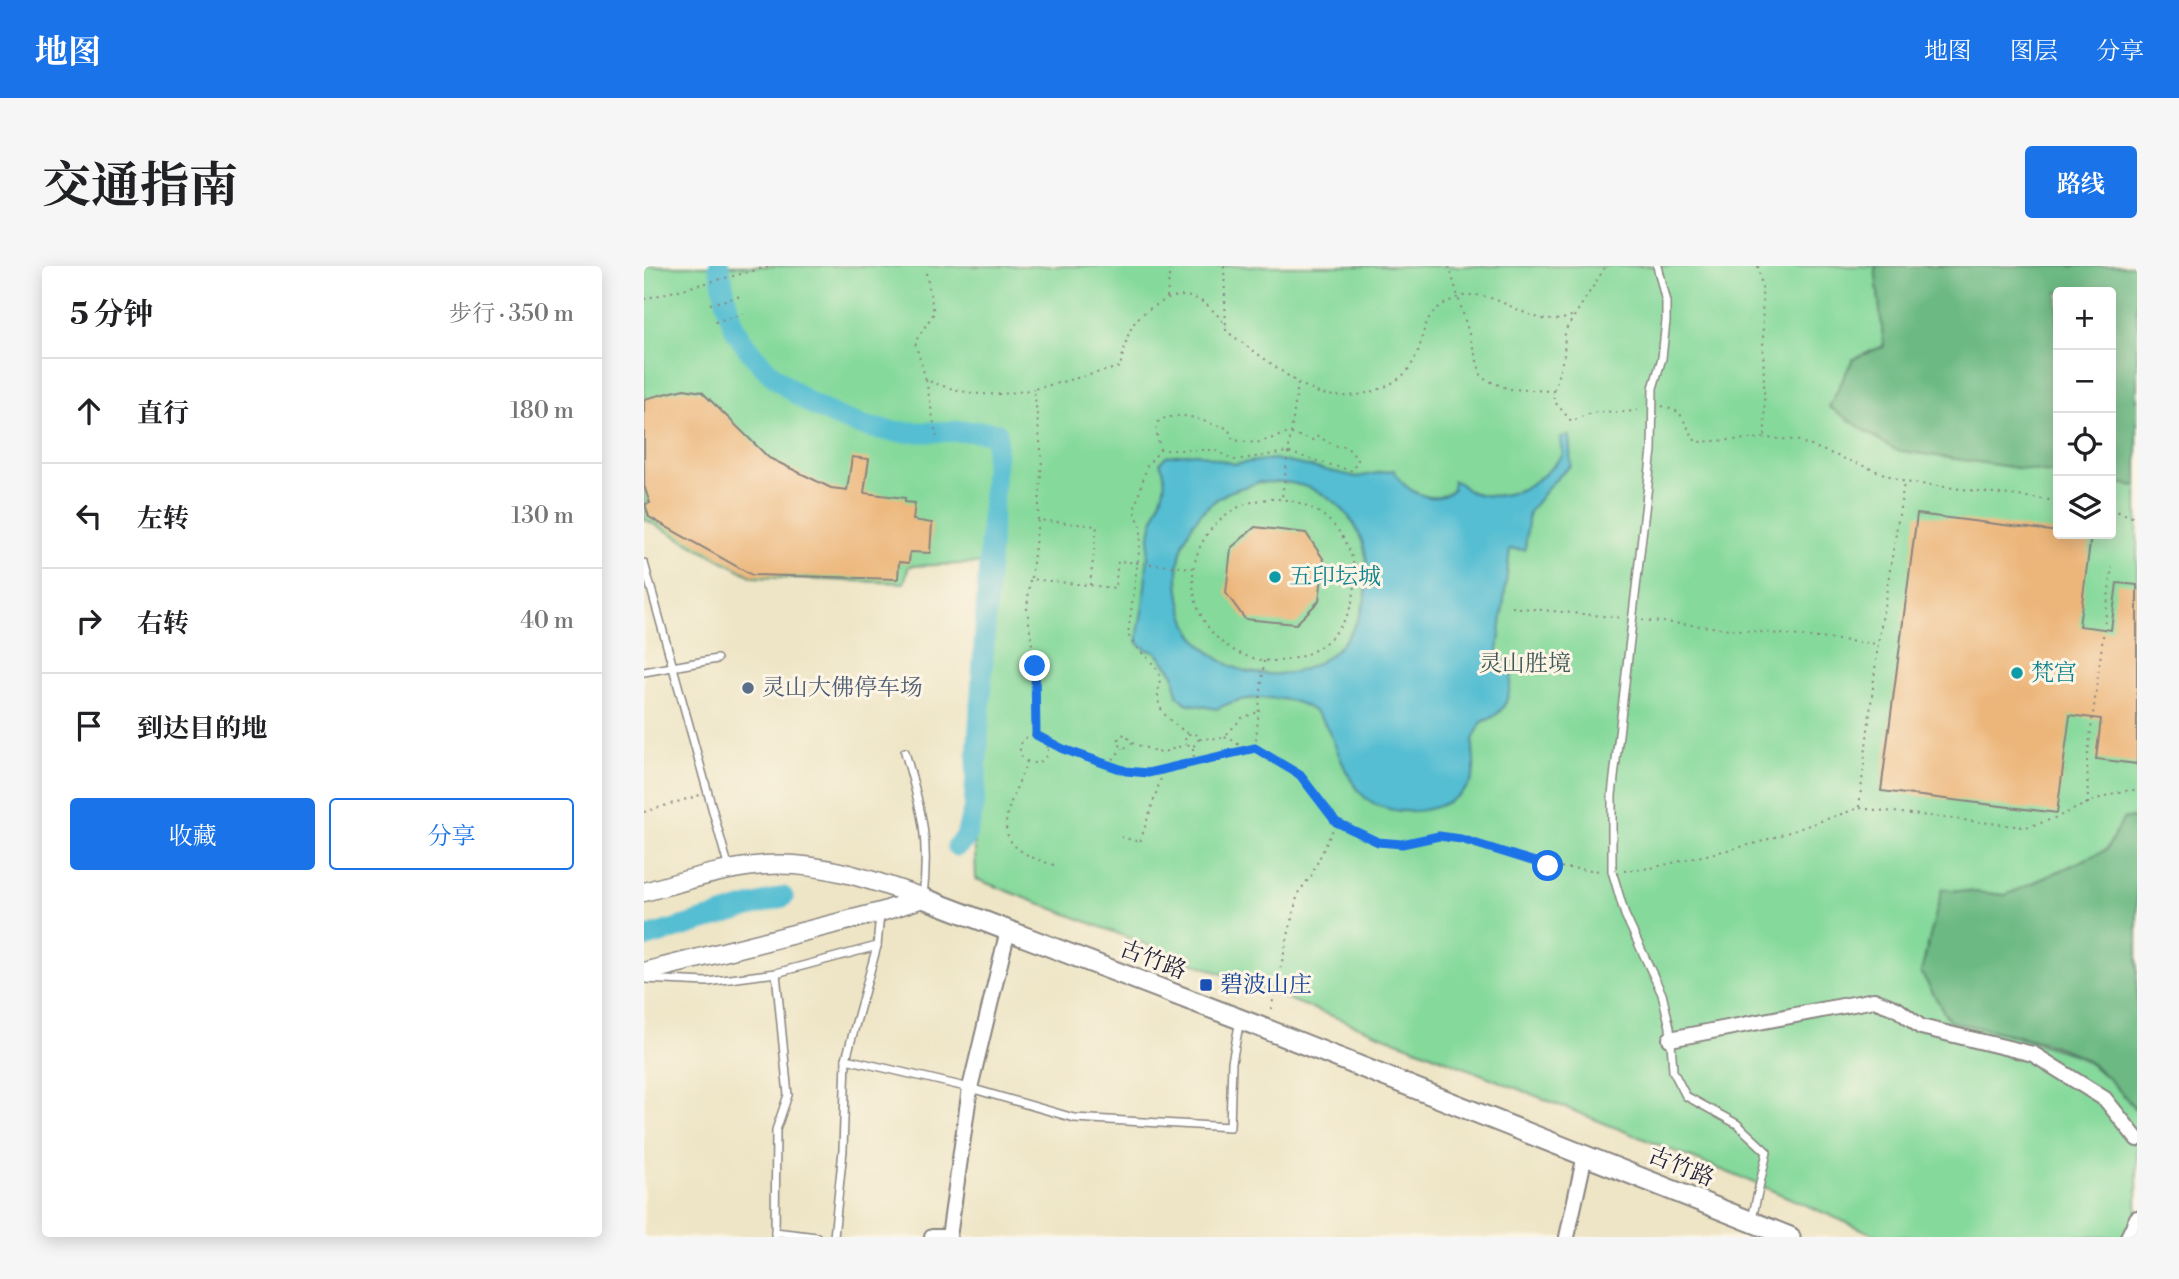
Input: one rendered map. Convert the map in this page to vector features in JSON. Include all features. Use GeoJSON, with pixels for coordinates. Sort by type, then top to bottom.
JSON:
{"type":"FeatureCollection","features":[{"type":"Feature","properties":{"kind":"main road","name":"古竹路"},"geometry":{"type":"LineString","coordinates":[[923,898],[1240,1019],[1790,1237]]}},
{"type":"Feature","properties":{"kind":"street"},"geometry":{"type":"LineString","coordinates":[[644,892],[729,869],[767,865],[804,866],[841,872],[923,898]]}},
{"type":"Feature","properties":{"kind":"street"},"geometry":{"type":"LineString","coordinates":[[644,972],[881,912],[923,898]]}},
{"type":"Feature","properties":{"kind":"street"},"geometry":{"type":"LineString","coordinates":[[932,1237],[948,1237],[970,1088],[1008,930]]}},
{"type":"Feature","properties":{"kind":"street"},"geometry":{"type":"LineString","coordinates":[[1670,1039],[1874,1000],[1897,1009],[1921,1027],[2034,1054],[2105,1099],[2137,1139]]}},
{"type":"Feature","properties":{"kind":"street"},"geometry":{"type":"LineString","coordinates":[[1567,1237],[1584,1155]]}},
{"type":"Feature","properties":{"kind":"street"},"geometry":{"type":"LineString","coordinates":[[2128,1237],[2137,1218]]}},
{"type":"Feature","properties":{"kind":"lane"},"geometry":{"type":"LineString","coordinates":[[1657,266],[1666,302],[1667,321],[1662,358],[1653,388],[1652,450],[1612,795],[1612,871],[1625,915],[1662,994],[1673,1071],[1686,1096],[1737,1124],[1767,1152],[1751,1221]]}},
{"type":"Feature","properties":{"kind":"lane"},"geometry":{"type":"LineString","coordinates":[[644,563],[729,869]]}},
{"type":"Feature","properties":{"kind":"lane"},"geometry":{"type":"LineString","coordinates":[[644,672],[717,659]]}},
{"type":"Feature","properties":{"kind":"lane"},"geometry":{"type":"LineString","coordinates":[[905,752],[926,828],[927,860],[923,898]]}},
{"type":"Feature","properties":{"kind":"lane"},"geometry":{"type":"LineString","coordinates":[[834,1237],[843,1150],[846,1059],[877,946],[881,912]]}},
{"type":"Feature","properties":{"kind":"lane"},"geometry":{"type":"LineString","coordinates":[[644,979],[707,982],[776,973],[877,946]]}},
{"type":"Feature","properties":{"kind":"lane"},"geometry":{"type":"LineString","coordinates":[[776,973],[788,1095],[776,1130],[775,1235],[817,1237]]}},
{"type":"Feature","properties":{"kind":"lane"},"geometry":{"type":"LineString","coordinates":[[846,1059],[970,1088],[1074,1118],[1230,1126],[1232,1062],[1240,1019]]}},
{"type":"Feature","properties":{"kind":"path"},"geometry":{"type":"LineString","coordinates":[[644,299],[772,266]]}},
{"type":"Feature","properties":{"kind":"path"},"geometry":{"type":"LineString","coordinates":[[1167,299],[1170,266]]}},
{"type":"Feature","properties":{"kind":"path"},"geometry":{"type":"LineString","coordinates":[[1224,266],[1226,331],[1298,383],[1321,394],[1338,396],[1367,393],[1396,382],[1410,368],[1427,319],[1435,307],[1458,297],[1479,295],[1500,299],[1529,316],[1554,321],[1576,314]]}},
{"type":"Feature","properties":{"kind":"path"},"geometry":{"type":"LineString","coordinates":[[1449,266],[1482,378],[1509,389],[1553,391]]}},
{"type":"Feature","properties":{"kind":"path"},"geometry":{"type":"LineString","coordinates":[[1606,266],[1565,331],[1564,355],[1553,391],[1554,401],[1572,422],[1588,411],[1618,411],[1628,414],[1663,406],[1679,412],[1696,442],[1765,438],[1796,440],[1905,482],[2053,500]]}},
{"type":"Feature","properties":{"kind":"path"},"geometry":{"type":"LineString","coordinates":[[1758,266],[1762,287],[1765,438]]}},
{"type":"Feature","properties":{"kind":"path"},"geometry":{"type":"LineString","coordinates":[[926,273],[934,313],[915,342],[926,380],[937,440]]}},
{"type":"Feature","properties":{"kind":"path"},"geometry":{"type":"LineString","coordinates":[[926,380],[955,391],[995,396],[1120,367],[1133,324],[1167,299],[1182,295],[1199,297],[1213,308],[1226,326]]}},
{"type":"Feature","properties":{"kind":"path"},"geometry":{"type":"LineString","coordinates":[[710,304],[741,296]]}},
{"type":"Feature","properties":{"kind":"path"},"geometry":{"type":"LineString","coordinates":[[715,323],[746,313]]}},
{"type":"Feature","properties":{"kind":"path"},"geometry":{"type":"LineString","coordinates":[[1282,498],[1298,383]]}},
{"type":"Feature","properties":{"kind":"path"},"geometry":{"type":"LineString","coordinates":[[1034,389],[1042,458],[1038,520],[1027,608],[1035,666],[1036,735]]}},
{"type":"Feature","properties":{"kind":"path"},"geometry":{"type":"LineString","coordinates":[[1160,450],[1214,450],[1235,460],[1287,454],[1352,471],[1359,460],[1346,446],[1337,446],[1316,436],[1312,440],[1289,433],[1271,441],[1244,443],[1233,440],[1228,429],[1211,425],[1190,414],[1159,420],[1156,429],[1160,450],[1147,466],[1134,512],[1141,526],[1142,537],[1128,616],[1128,634],[1133,645],[1156,668],[1160,681],[1158,697],[1161,710],[1189,734],[1196,734],[1199,739]]}},
{"type":"Feature","properties":{"kind":"path"},"geometry":{"type":"LineString","coordinates":[[1859,808],[1878,644],[1905,482]]}},
{"type":"Feature","properties":{"kind":"path"},"geometry":{"type":"LineString","coordinates":[[1282,498],[1319,511],[1339,532],[1352,558],[1353,598],[1341,625],[1321,646],[1285,661],[1264,661],[1230,649],[1204,622],[1196,605],[1193,568],[1206,535],[1231,510],[1256,500],[1282,498]]}},
{"type":"Feature","properties":{"kind":"path"},"geometry":{"type":"LineString","coordinates":[[2116,511],[2137,519]]}},
{"type":"Feature","properties":{"kind":"path"},"geometry":{"type":"LineString","coordinates":[[1038,520],[1097,526],[1090,585]]}},
{"type":"Feature","properties":{"kind":"path"},"geometry":{"type":"LineString","coordinates":[[1031,579],[1115,587],[1118,561],[1193,568]]}},
{"type":"Feature","properties":{"kind":"path"},"geometry":{"type":"LineString","coordinates":[[2088,805],[2087,761],[2112,567]]}},
{"type":"Feature","properties":{"kind":"path"},"geometry":{"type":"LineString","coordinates":[[1512,607],[1878,644]]}},
{"type":"Feature","properties":{"kind":"path"},"geometry":{"type":"LineString","coordinates":[[1255,748],[1264,661]]}},
{"type":"Feature","properties":{"kind":"path"},"geometry":{"type":"LineString","coordinates":[[1224,737],[1242,718],[1258,712]]}},
{"type":"Feature","properties":{"kind":"path"},"geometry":{"type":"LineString","coordinates":[[1189,734],[1185,738],[1187,744],[1193,747]]}},
{"type":"Feature","properties":{"kind":"path"},"geometry":{"type":"LineString","coordinates":[[1045,740],[1048,749],[1045,758],[1037,763],[1027,761],[1021,754],[1021,745],[1027,737],[1036,735],[1126,771],[1164,769],[1255,748],[1300,775],[1336,822],[1378,842],[1402,844],[1439,836],[1473,843],[1548,866],[1612,871],[1651,868],[1757,843],[1859,808],[2024,827],[2049,823],[2115,792],[2137,790]]}},
{"type":"Feature","properties":{"kind":"path"},"geometry":{"type":"LineString","coordinates":[[1122,748],[1118,742],[1119,736],[1129,735],[1132,743]]}},
{"type":"Feature","properties":{"kind":"path"},"geometry":{"type":"LineString","coordinates":[[1195,761],[1193,747],[1199,739],[1224,737],[1235,741],[1244,751]]}},
{"type":"Feature","properties":{"kind":"path"},"geometry":{"type":"LineString","coordinates":[[1132,743],[1161,753],[1187,744]]}},
{"type":"Feature","properties":{"kind":"path"},"geometry":{"type":"LineString","coordinates":[[1108,766],[1122,748],[1132,743]]}},
{"type":"Feature","properties":{"kind":"path"},"geometry":{"type":"LineString","coordinates":[[1027,761],[1008,808],[1007,836],[1015,849],[1032,859],[1054,865]]}},
{"type":"Feature","properties":{"kind":"path"},"geometry":{"type":"LineString","coordinates":[[1121,837],[1140,842],[1164,769]]}},
{"type":"Feature","properties":{"kind":"path"},"geometry":{"type":"LineString","coordinates":[[644,812],[708,793]]}},
{"type":"Feature","properties":{"kind":"path"},"geometry":{"type":"LineString","coordinates":[[1271,1009],[1298,893],[1321,857],[1336,822]]}},
{"type":"Feature","properties":{"kind":"green space","name":"灵山胜境"},"geometry":{"type":"Polygon","coordinates":[[[644,266],[1875,266],[1884,346],[1853,359],[2035,470],[2053,473],[2053,539],[2116,539],[2116,483],[2137,486],[2137,819],[2124,818],[2106,850],[2006,895],[1942,889],[1949,1021],[2007,1034],[2078,1056],[2115,1083],[2137,1111],[2137,1237],[1880,1237],[1757,1184],[1423,1051],[976,879],[974,828],[991,563],[909,566],[904,583],[753,577],[644,519],[644,266]]]}},
{"type":"Feature","properties":{"kind":"green space"},"geometry":{"type":"Polygon","coordinates":[[[1875,266],[2137,266],[2137,486],[2116,483],[2116,287],[2053,287],[2053,473],[1895,450],[1829,407],[1853,359],[1884,346],[1875,266]]]}},
{"type":"Feature","properties":{"kind":"green space"},"geometry":{"type":"Polygon","coordinates":[[[2124,818],[2137,819],[2137,1111],[2118,1088],[2079,1056],[2034,1040],[1949,1021],[1921,972],[1942,889],[2006,895],[2106,850],[2124,818]]]}},
{"type":"Feature","properties":{"kind":"water"},"geometry":{"type":"Polygon","coordinates":[[[1569,436],[1571,465],[1550,485],[1529,512],[1525,550],[1510,549],[1497,659],[1513,662],[1507,698],[1499,712],[1482,722],[1474,736],[1474,773],[1470,783],[1447,803],[1415,811],[1398,811],[1368,800],[1347,773],[1327,728],[1319,716],[1307,707],[1291,701],[1268,698],[1242,700],[1217,709],[1186,703],[1177,695],[1174,674],[1155,651],[1147,650],[1138,643],[1151,530],[1165,480],[1160,463],[1166,456],[1197,453],[1234,464],[1274,459],[1357,477],[1394,470],[1404,484],[1429,497],[1446,494],[1453,489],[1453,481],[1471,492],[1498,496],[1523,488],[1545,474],[1563,455],[1561,437],[1569,436]],[[1259,482],[1229,492],[1211,503],[1188,533],[1178,568],[1182,606],[1188,625],[1199,641],[1231,666],[1249,672],[1294,672],[1329,656],[1353,629],[1366,596],[1367,560],[1355,526],[1330,499],[1291,483],[1259,482]]]}},
{"type":"Feature","properties":{"kind":"building"},"geometry":{"type":"Polygon","coordinates":[[[684,389],[702,392],[769,458],[831,488],[847,490],[852,457],[869,459],[864,493],[905,498],[905,502],[915,503],[913,520],[932,523],[930,553],[910,552],[909,563],[899,562],[898,579],[752,575],[649,517],[645,504],[650,503],[644,486],[644,399],[684,389]]]}},
{"type":"Feature","properties":{"kind":"building","name":"梵宫"},"geometry":{"type":"Polygon","coordinates":[[[1917,514],[2053,531],[2053,539],[2091,539],[2079,626],[2111,630],[2117,583],[2137,585],[2137,764],[2096,759],[2101,719],[2070,715],[2057,813],[1881,791],[1917,514]]]}},
{"type":"Feature","properties":{"kind":"building","name":"五印坛城"},"geometry":{"type":"Polygon","coordinates":[[[1255,527],[1306,533],[1324,560],[1319,601],[1296,624],[1245,619],[1226,593],[1231,548],[1255,527]]]}},
{"type":"Feature","properties":{"kind":"waterway"},"geometry":{"type":"LineString","coordinates":[[719,266],[728,309],[737,333],[766,369],[803,398],[845,420],[867,427],[890,431],[997,433],[974,807],[965,839],[957,846]]}},
{"type":"Feature","properties":{"kind":"waterway"},"geometry":{"type":"LineString","coordinates":[[644,938],[783,897]]}},
{"type":"Feature","properties":{"kind":"place","name":"五印坛城"},"geometry":{"type":"Point","coordinates":[1275,577]}},
{"type":"Feature","properties":{"kind":"place","name":"梵宫"},"geometry":{"type":"Point","coordinates":[2017,673]}},
{"type":"Feature","properties":{"kind":"place","name":"灵山大佛停车场"},"geometry":{"type":"Point","coordinates":[748,688]}},
{"type":"Feature","properties":{"kind":"place","name":"碧波山庄"},"geometry":{"type":"Point","coordinates":[1206,985]}},
{"type":"Feature","properties":{"kind":"route"},"geometry":{"type":"LineString","coordinates":[[1035,666],[1036,735],[1063,749],[1126,771],[1148,773],[1255,748],[1300,775],[1336,822],[1378,842],[1402,844],[1439,836],[1461,839],[1548,866]]}}]}
